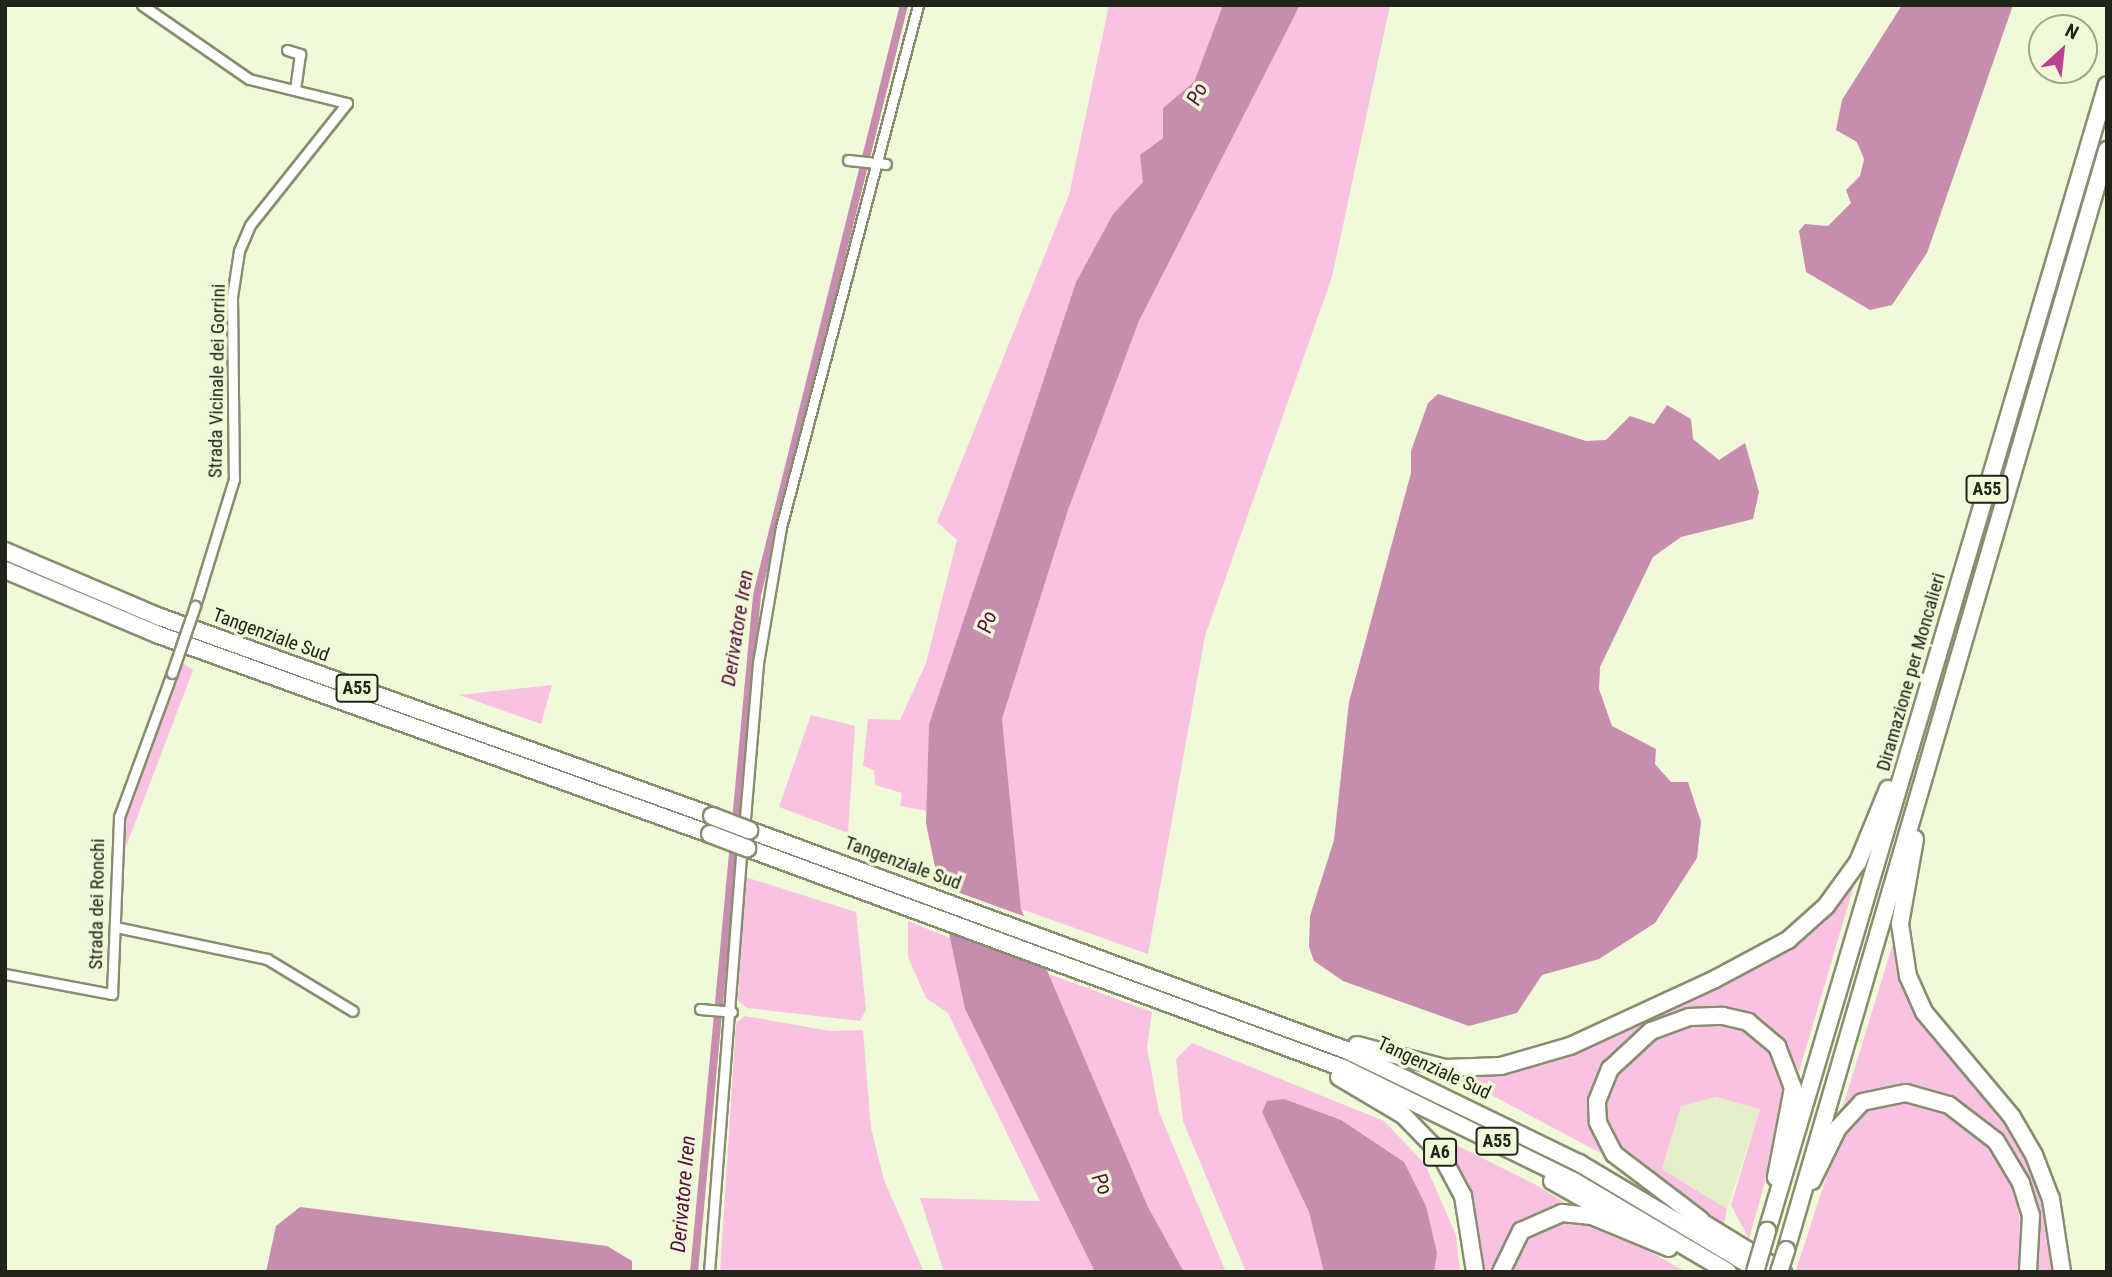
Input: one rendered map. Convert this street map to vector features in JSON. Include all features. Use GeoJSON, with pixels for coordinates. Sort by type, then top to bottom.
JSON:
{"type":"FeatureCollection","features":[{"type":"Feature","properties":{"kind":"highway","name":"Diramazione per Moncalieri"},"geometry":{"type":"LineString","coordinates":[[1755,1272],[2107,85]]}},
{"type":"Feature","properties":{"kind":"highway","name":"Diramazione per Moncalieri"},"geometry":{"type":"LineString","coordinates":[[1781,1272],[1923,772],[2107,150]]}},
{"type":"Feature","properties":{"kind":"highway","name":"Tangenziale Sud"},"geometry":{"type":"LineString","coordinates":[[5,551],[160,617],[1258,1015],[1396,1072],[1579,1163],[1761,1272]]}},
{"type":"Feature","properties":{"kind":"highway","name":"Tangenziale Sud"},"geometry":{"type":"LineString","coordinates":[[5,570],[141,629],[1255,1032],[1494,1139],[1728,1272]]}},
{"type":"Feature","properties":{"kind":"highway"},"geometry":{"type":"LineString","coordinates":[[1258,1015],[1445,1068],[1501,1066],[1570,1046],[1761,956],[1808,923],[1858,862],[1912,744]]}},
{"type":"Feature","properties":{"kind":"highway"},"geometry":{"type":"LineString","coordinates":[[1923,772],[1900,924],[1908,976],[1924,1012],[2029,1145],[2051,1199],[2062,1272]]}},
{"type":"Feature","properties":{"kind":"highway"},"geometry":{"type":"LineString","coordinates":[[1775,1203],[1776,1165],[1792,1096],[1788,1064],[1769,1037],[1748,1022],[1689,1017],[1628,1048],[1604,1080],[1597,1111],[1614,1154],[1701,1220],[1781,1272]]}},
{"type":"Feature","properties":{"kind":"highway","name":"A6"},"geometry":{"type":"LineString","coordinates":[[1255,1032],[1403,1115],[1440,1153],[1465,1204],[1475,1272]]}},
{"type":"Feature","properties":{"kind":"highway"},"geometry":{"type":"LineString","coordinates":[[1339,1077],[1504,1156],[1709,1272]]}},
{"type":"Feature","properties":{"kind":"highway"},"geometry":{"type":"LineString","coordinates":[[1804,1191],[1838,1128],[1862,1102],[1893,1093],[1936,1099],[1974,1120],[2014,1168],[2031,1216],[2028,1272]]}},
{"type":"Feature","properties":{"kind":"highway"},"geometry":{"type":"LineString","coordinates":[[1579,1163],[1701,1220]]}},
{"type":"Feature","properties":{"kind":"highway"},"geometry":{"type":"LineString","coordinates":[[1501,1272],[1515,1238],[1552,1215],[1592,1216],[1669,1248]]}},
{"type":"Feature","properties":{"kind":"street"},"geometry":{"type":"LineString","coordinates":[[142,5],[239,74],[274,88],[295,88],[300,54],[287,50]]}},
{"type":"Feature","properties":{"kind":"street"},"geometry":{"type":"LineString","coordinates":[[709,1272],[758,663],[772,569],[918,5]]}},
{"type":"Feature","properties":{"kind":"street","name":"Strada Vicinale dei Gorrini"},"geometry":{"type":"LineString","coordinates":[[172,673],[234,479],[232,297],[239,251],[250,225],[347,103],[295,88]]}},
{"type":"Feature","properties":{"kind":"street"},"geometry":{"type":"LineString","coordinates":[[848,160],[878,165]]}},
{"type":"Feature","properties":{"kind":"street","name":"Strada dei Ronchi"},"geometry":{"type":"LineString","coordinates":[[5,974],[108,996],[116,927],[119,817],[172,673]]}},
{"type":"Feature","properties":{"kind":"street"},"geometry":{"type":"LineString","coordinates":[[116,927],[267,959],[353,1011]]}},
{"type":"Feature","properties":{"kind":"street"},"geometry":{"type":"LineString","coordinates":[[700,1009],[732,1012]]}},
{"type":"Feature","properties":{"kind":"shaded area"},"geometry":{"type":"Polygon","coordinates":[[[1109,5],[1223,5],[1194,82],[1164,108],[1163,138],[1140,155],[1144,182],[1113,214],[1076,282],[929,724],[927,811],[900,806],[902,793],[875,785],[874,770],[863,766],[868,719],[900,720],[926,663],[957,540],[937,522],[1069,195],[1109,5]]]}},
{"type":"Feature","properties":{"kind":"shaded area"},"geometry":{"type":"Polygon","coordinates":[[[1300,5],[1390,5],[1332,277],[1205,636],[1148,954],[1021,909],[1002,719],[1068,510],[1139,321],[1300,5]]]}},
{"type":"Feature","properties":{"kind":"shaded area"},"geometry":{"type":"Polygon","coordinates":[[[181,662],[193,670],[121,860],[120,834],[181,662]]]}},
{"type":"Feature","properties":{"kind":"shaded area"},"geometry":{"type":"Polygon","coordinates":[[[552,685],[541,724],[459,695],[552,685]]]}},
{"type":"Feature","properties":{"kind":"shaded area"},"geometry":{"type":"Polygon","coordinates":[[[811,715],[855,726],[848,833],[779,807],[811,715]]]}},
{"type":"Feature","properties":{"kind":"shaded area"},"geometry":{"type":"Polygon","coordinates":[[[745,877],[856,912],[866,1010],[860,1021],[747,1008],[738,1001],[745,877]]]}},
{"type":"Feature","properties":{"kind":"shaded area"},"geometry":{"type":"Polygon","coordinates":[[[1855,882],[1799,1072],[1782,1039],[1748,1016],[1645,1028],[1612,1056],[1595,1085],[1591,1121],[1604,1155],[1452,1074],[1497,1073],[1735,976],[1855,882]]]}},
{"type":"Feature","properties":{"kind":"shaded area"},"geometry":{"type":"Polygon","coordinates":[[[908,921],[950,938],[965,1009],[1095,1272],[944,1272],[920,1198],[1040,1201],[948,1013],[926,998],[908,957],[908,921]]]}},
{"type":"Feature","properties":{"kind":"shaded area"},"geometry":{"type":"Polygon","coordinates":[[[1895,937],[1927,1027],[2017,1136],[2044,1196],[2055,1272],[2032,1272],[2037,1242],[1993,1130],[1980,1118],[1950,1099],[1899,1087],[1843,1106],[1895,937]]]}},
{"type":"Feature","properties":{"kind":"shaded area"},"geometry":{"type":"Polygon","coordinates":[[[1049,974],[1152,1012],[1147,1048],[1159,1112],[1226,1272],[1184,1272],[1148,1207],[1049,974]]]}},
{"type":"Feature","properties":{"kind":"shaded area"},"geometry":{"type":"Polygon","coordinates":[[[745,1016],[830,1031],[863,1030],[871,1128],[884,1180],[924,1272],[720,1272],[736,1023],[745,1016]]]}},
{"type":"Feature","properties":{"kind":"shaded area"},"geometry":{"type":"Polygon","coordinates":[[[1696,1023],[1736,1024],[1765,1040],[1785,1079],[1785,1110],[1749,1239],[1731,1205],[1760,1109],[1716,1097],[1681,1106],[1662,1169],[1727,1209],[1724,1224],[1614,1145],[1604,1115],[1617,1070],[1658,1034],[1696,1023]]]}},
{"type":"Feature","properties":{"kind":"shaded area"},"geometry":{"type":"Polygon","coordinates":[[[1192,1043],[1384,1121],[1425,1164],[1456,1235],[1460,1272],[1246,1272],[1183,1121],[1176,1059],[1192,1043]]]}},
{"type":"Feature","properties":{"kind":"shaded area"},"geometry":{"type":"Polygon","coordinates":[[[1716,1097],[1760,1109],[1727,1209],[1662,1169],[1681,1106],[1716,1097]]]}},
{"type":"Feature","properties":{"kind":"shaded area"},"geometry":{"type":"Polygon","coordinates":[[[1906,1099],[1958,1118],[1999,1159],[2019,1200],[2021,1272],[1796,1270],[1839,1138],[1865,1109],[1906,1099]]]}},
{"type":"Feature","properties":{"kind":"shaded area"},"geometry":{"type":"Polygon","coordinates":[[[1438,1136],[1538,1186],[1568,1205],[1539,1211],[1517,1226],[1502,1245],[1495,1272],[1482,1272],[1471,1202],[1438,1136]]]}},
{"type":"Feature","properties":{"kind":"shaded area"},"geometry":{"type":"Polygon","coordinates":[[[1573,1219],[1615,1232],[1686,1272],[1508,1272],[1524,1238],[1553,1221],[1573,1219]]]}},
{"type":"Feature","properties":{"kind":"water","name":"Po"},"geometry":{"type":"Polygon","coordinates":[[[1223,5],[1300,5],[1139,321],[1068,510],[1002,719],[1021,909],[1148,1207],[1184,1272],[1095,1272],[965,1009],[926,824],[929,724],[1076,282],[1113,214],[1143,182],[1140,155],[1163,138],[1163,108],[1194,82],[1223,5]]]}},
{"type":"Feature","properties":{"kind":"water"},"geometry":{"type":"Polygon","coordinates":[[[1902,5],[2013,5],[1927,253],[1892,305],[1870,310],[1806,272],[1799,231],[1805,224],[1828,226],[1851,203],[1846,190],[1860,176],[1864,159],[1857,142],[1836,130],[1842,100],[1902,5]]]}},
{"type":"Feature","properties":{"kind":"water"},"geometry":{"type":"Polygon","coordinates":[[[1438,394],[1586,441],[1606,440],[1630,416],[1654,424],[1667,405],[1691,419],[1693,439],[1719,460],[1745,443],[1759,492],[1753,519],[1681,537],[1653,557],[1600,667],[1599,689],[1612,726],[1656,749],[1655,764],[1671,782],[1688,782],[1701,822],[1697,858],[1655,923],[1599,959],[1542,975],[1517,1013],[1469,1026],[1343,981],[1314,961],[1309,947],[1310,916],[1334,840],[1349,702],[1411,473],[1411,451],[1428,403],[1438,394]]]}},
{"type":"Feature","properties":{"kind":"water"},"geometry":{"type":"Polygon","coordinates":[[[1284,1099],[1341,1120],[1404,1162],[1426,1206],[1437,1253],[1434,1272],[1324,1272],[1309,1212],[1262,1112],[1267,1101],[1284,1099]]]}},
{"type":"Feature","properties":{"kind":"water"},"geometry":{"type":"Polygon","coordinates":[[[300,1207],[607,1246],[632,1261],[632,1272],[266,1272],[276,1226],[300,1207]]]}},
{"type":"Feature","properties":{"kind":"pier"},"geometry":{"type":"Polygon","coordinates":[[[935,884],[1029,918],[1051,971],[945,932],[935,884]]]}},
{"type":"Feature","properties":{"kind":"waterway","name":"Derivatore Iren"},"geometry":{"type":"LineString","coordinates":[[694,1272],[757,595],[904,5]]}}]}
